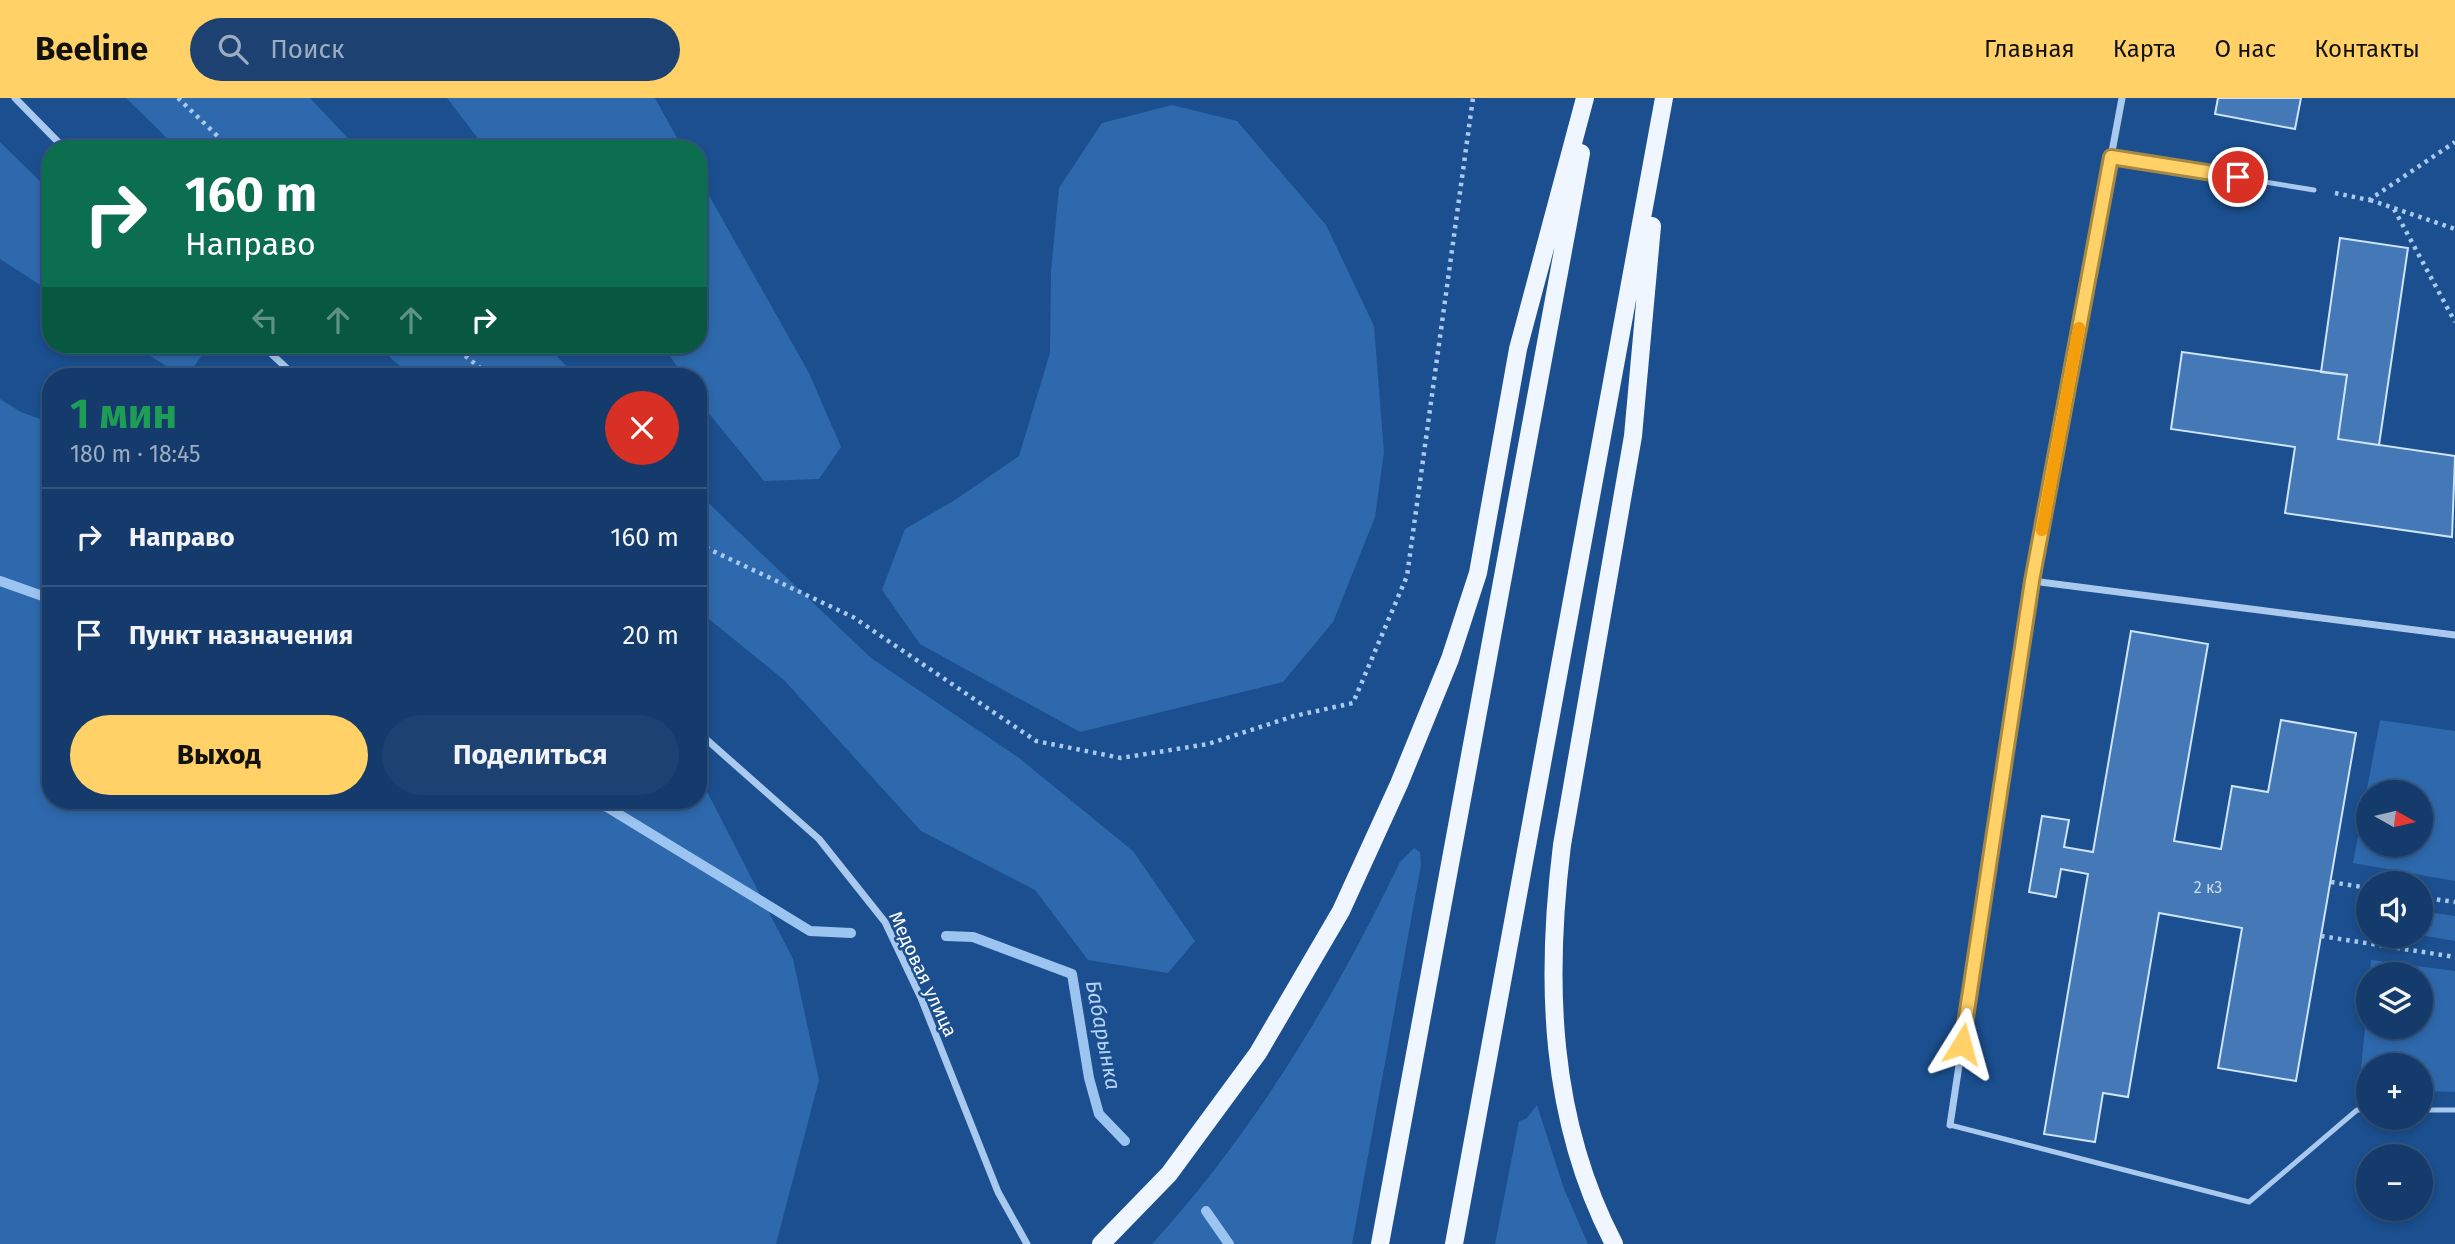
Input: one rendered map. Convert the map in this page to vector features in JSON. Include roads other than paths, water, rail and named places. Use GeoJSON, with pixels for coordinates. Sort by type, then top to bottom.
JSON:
{"type":"FeatureCollection","features":[{"type":"Feature","properties":{"kind":"main road"},"geometry":{"type":"LineString","coordinates":[[1101,1244],[1169,1174],[1258,1053],[1341,911],[1399,784],[1450,659],[1478,573],[1518,349],[1585,98]]}},
{"type":"Feature","properties":{"kind":"main road"},"geometry":{"type":"LineString","coordinates":[[1380,1244],[1591,98]]}},
{"type":"Feature","properties":{"kind":"main road"},"geometry":{"type":"LineString","coordinates":[[1454,1244],[1663,104]]}},
{"type":"Feature","properties":{"kind":"main road"},"geometry":{"type":"LineString","coordinates":[[1614,1244],[1595,1207],[1571,1134],[1566,1109],[1551,995],[1554,910],[1564,831],[1633,436],[1663,104]]}},
{"type":"Feature","properties":{"kind":"street"},"geometry":{"type":"LineString","coordinates":[[15,98],[56,140]]}},
{"type":"Feature","properties":{"kind":"street"},"geometry":{"type":"LineString","coordinates":[[1950,1125],[2032,581],[2122,98]]}},
{"type":"Feature","properties":{"kind":"street"},"geometry":{"type":"LineString","coordinates":[[272,354],[286,368]]}},
{"type":"Feature","properties":{"kind":"street"},"geometry":{"type":"LineString","coordinates":[[2032,581],[2455,635]]}},
{"type":"Feature","properties":{"kind":"street","name":"Медовая улица"},"geometry":{"type":"LineString","coordinates":[[707,740],[819,839],[885,922],[921,998],[998,1192],[1027,1244]]}},
{"type":"Feature","properties":{"kind":"lane"},"geometry":{"type":"LineString","coordinates":[[2111,157],[2314,190]]}},
{"type":"Feature","properties":{"kind":"lane"},"geometry":{"type":"LineString","coordinates":[[2433,1110],[2455,1110]]}},
{"type":"Feature","properties":{"kind":"lane"},"geometry":{"type":"LineString","coordinates":[[1950,1125],[2249,1202],[2356,1111]]}},
{"type":"Feature","properties":{"kind":"waterway","name":"Бабарынка"},"geometry":{"type":"LineString","coordinates":[[0,581],[42,596]]}},
{"type":"Feature","properties":{"kind":"waterway","name":"Бабарынка"},"geometry":{"type":"LineString","coordinates":[[610,809],[810,931],[851,933]]}},
{"type":"Feature","properties":{"kind":"waterway","name":"Бабарынка"},"geometry":{"type":"LineString","coordinates":[[946,936],[973,937],[1072,974],[1089,1078],[1099,1114],[1125,1141]]}},
{"type":"Feature","properties":{"kind":"waterway","name":"Бабарынка"},"geometry":{"type":"LineString","coordinates":[[1206,1211],[1229,1244]]}}]}
